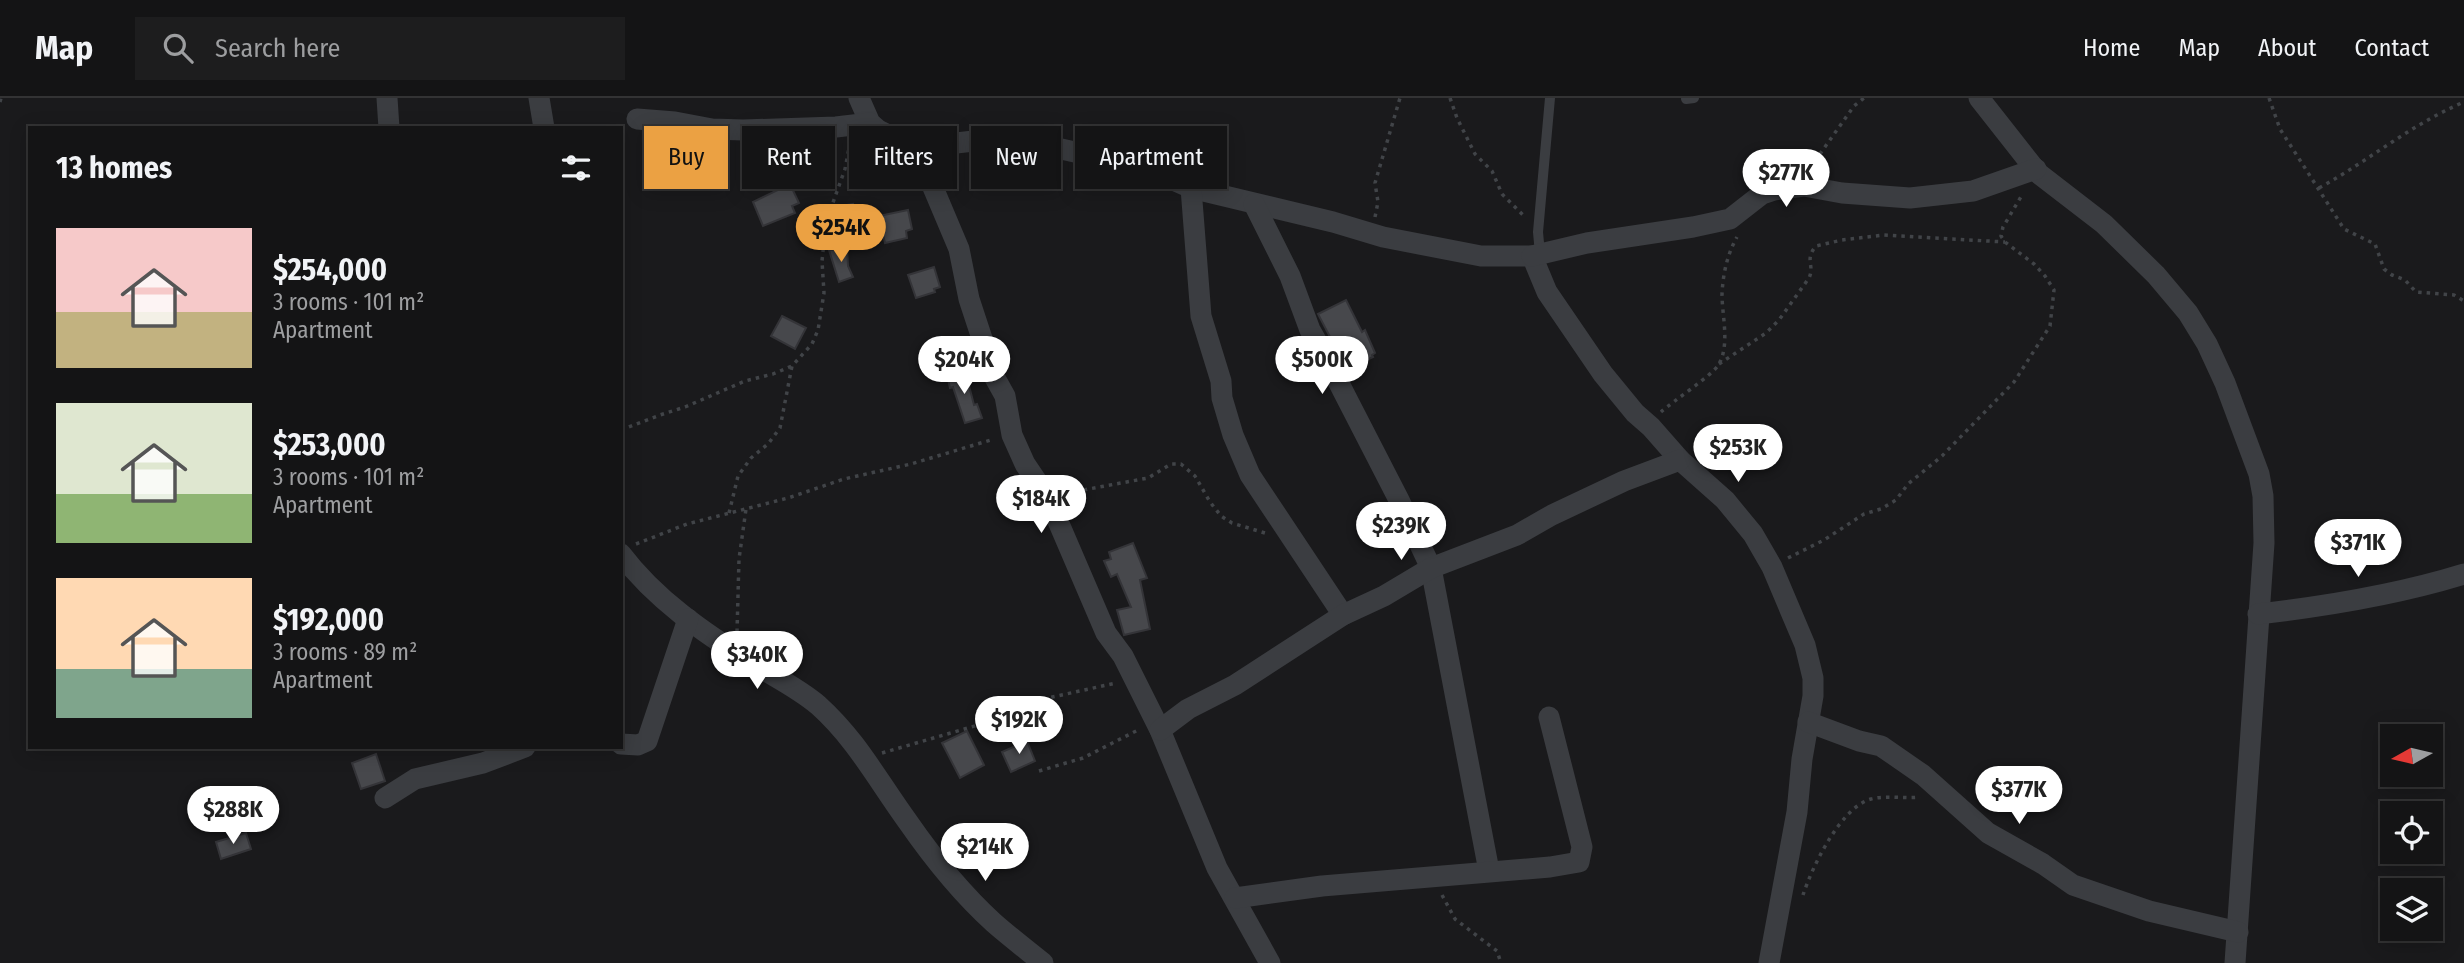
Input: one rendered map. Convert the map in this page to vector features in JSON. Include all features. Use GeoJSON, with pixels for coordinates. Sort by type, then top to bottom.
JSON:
{"type":"FeatureCollection","features":[{"type":"Feature","properties":{"kind":"street"},"geometry":{"type":"LineString","coordinates":[[387,98],[389,126]]}},
{"type":"Feature","properties":{"kind":"street"},"geometry":{"type":"LineString","coordinates":[[539,98],[544,126]]}},
{"type":"Feature","properties":{"kind":"street"},"geometry":{"type":"LineString","coordinates":[[859,98],[862,123]]}},
{"type":"Feature","properties":{"kind":"street"},"geometry":{"type":"LineString","coordinates":[[1979,98],[2037,171],[2104,224],[2156,275],[2188,313],[2207,344],[2245,434],[2261,485],[2264,543],[2235,963]]}},
{"type":"Feature","properties":{"kind":"street"},"geometry":{"type":"LineString","coordinates":[[636,119],[675,122],[712,129],[744,130],[862,123],[869,126]]}},
{"type":"Feature","properties":{"kind":"street"},"geometry":{"type":"LineString","coordinates":[[957,143],[991,139],[1039,144],[1075,152]]}},
{"type":"Feature","properties":{"kind":"street"},"geometry":{"type":"LineString","coordinates":[[1195,189],[1333,222],[1374,235],[1481,256],[1536,255],[1587,243],[1693,228],[1730,219],[1762,194],[1787,187],[1804,186],[1842,193],[1910,198],[1973,191],[2037,171]]}},
{"type":"Feature","properties":{"kind":"street"},"geometry":{"type":"LineString","coordinates":[[934,189],[959,249],[969,299],[995,378],[1005,396],[1012,435],[1025,464],[1048,498],[1106,633],[1123,656],[1157,726],[1217,867],[1270,963]]}},
{"type":"Feature","properties":{"kind":"street"},"geometry":{"type":"LineString","coordinates":[[1191,189],[1201,316],[1221,381],[1222,398],[1233,435],[1250,475],[1343,615]]}},
{"type":"Feature","properties":{"kind":"street"},"geometry":{"type":"LineString","coordinates":[[1254,204],[1290,276],[1310,330],[1393,487],[1431,568],[1489,871]]}},
{"type":"Feature","properties":{"kind":"street"},"geometry":{"type":"LineString","coordinates":[[1536,255],[1547,292],[1567,324],[1634,412],[1651,426],[1680,460],[1724,500],[1753,534],[1772,568],[1805,645],[1813,678],[1813,696],[1802,759],[1797,812],[1769,963]]}},
{"type":"Feature","properties":{"kind":"street"},"geometry":{"type":"LineString","coordinates":[[1157,726],[1235,685],[1343,615],[1384,596],[1431,568],[1517,535],[1624,481],[1680,460]]}},
{"type":"Feature","properties":{"kind":"street"},"geometry":{"type":"LineString","coordinates":[[627,550],[636,573],[688,619],[816,704],[866,757],[907,821],[950,877],[993,922],[1043,963]]}},
{"type":"Feature","properties":{"kind":"street"},"geometry":{"type":"LineString","coordinates":[[2258,614],[2338,605],[2464,573]]}},
{"type":"Feature","properties":{"kind":"street"},"geometry":{"type":"LineString","coordinates":[[623,744],[638,745],[647,741],[688,619]]}},
{"type":"Feature","properties":{"kind":"street"},"geometry":{"type":"LineString","coordinates":[[1235,898],[1322,886],[1432,878],[1579,862],[1582,846],[1549,717]]}},
{"type":"Feature","properties":{"kind":"street"},"geometry":{"type":"LineString","coordinates":[[1808,722],[1859,741],[1881,746],[1923,775],[1988,833],[2043,864],[2073,885],[2149,911],[2238,932]]}},
{"type":"Feature","properties":{"kind":"street"},"geometry":{"type":"LineString","coordinates":[[385,798],[415,779],[483,764],[520,749]]}},
{"type":"Feature","properties":{"kind":"lane"},"geometry":{"type":"LineString","coordinates":[[1536,255],[1550,98]]}},
{"type":"Feature","properties":{"kind":"path"},"geometry":{"type":"LineString","coordinates":[[1374,235],[1378,202],[1375,183],[1401,98]]}},
{"type":"Feature","properties":{"kind":"path"},"geometry":{"type":"LineString","coordinates":[[1450,98],[1475,154],[1492,172],[1502,194],[1538,232]]}},
{"type":"Feature","properties":{"kind":"path"},"geometry":{"type":"LineString","coordinates":[[1787,187],[1810,167],[1854,106],[1864,98]]}},
{"type":"Feature","properties":{"kind":"path"},"geometry":{"type":"LineString","coordinates":[[2269,98],[2280,129],[2344,229],[2375,244],[2385,269],[2405,280],[2416,292],[2454,295],[2464,301]]}},
{"type":"Feature","properties":{"kind":"path"},"geometry":{"type":"LineString","coordinates":[[2319,188],[2356,168],[2422,121],[2464,102]]}},
{"type":"Feature","properties":{"kind":"path"},"geometry":{"type":"LineString","coordinates":[[623,429],[685,407],[744,381],[792,366],[812,344],[818,330],[824,293],[822,261],[826,222],[845,169],[846,155],[862,123]]}},
{"type":"Feature","properties":{"kind":"path"},"geometry":{"type":"LineString","coordinates":[[1772,568],[1824,540],[1864,514],[1881,509],[1896,500],[1908,484],[1942,456],[2014,382],[2050,326],[2054,290],[2034,264],[2005,243],[2001,236],[2003,227],[2037,171]]}},
{"type":"Feature","properties":{"kind":"path"},"geometry":{"type":"LineString","coordinates":[[1719,364],[1725,323],[1722,296],[1726,264],[1740,234]]}},
{"type":"Feature","properties":{"kind":"path"},"geometry":{"type":"LineString","coordinates":[[1651,426],[1655,418],[1679,396],[1709,375],[1719,364],[1766,333],[1779,320],[1811,274],[1809,258],[1816,246],[1884,235],[2005,243]]}},
{"type":"Feature","properties":{"kind":"path"},"geometry":{"type":"LineString","coordinates":[[729,513],[738,476],[780,428],[792,366]]}},
{"type":"Feature","properties":{"kind":"path"},"geometry":{"type":"LineString","coordinates":[[627,550],[687,524],[1012,435]]}},
{"type":"Feature","properties":{"kind":"path"},"geometry":{"type":"LineString","coordinates":[[1048,498],[1148,478],[1171,464],[1181,464],[1195,476],[1221,516],[1232,523],[1296,546]]}},
{"type":"Feature","properties":{"kind":"path"},"geometry":{"type":"LineString","coordinates":[[737,653],[739,559],[746,509]]}},
{"type":"Feature","properties":{"kind":"path"},"geometry":{"type":"LineString","coordinates":[[866,757],[1009,716],[1048,698],[1135,680]]}},
{"type":"Feature","properties":{"kind":"path"},"geometry":{"type":"LineString","coordinates":[[1039,771],[1083,758],[1157,726]]}},
{"type":"Feature","properties":{"kind":"path"},"geometry":{"type":"LineString","coordinates":[[1801,904],[1821,853],[1842,822],[1859,804],[1873,798],[1907,798],[1943,792]]}},
{"type":"Feature","properties":{"kind":"path"},"geometry":{"type":"LineString","coordinates":[[1432,878],[1455,919],[1497,951],[1501,963]]}},
{"type":"Feature","properties":{"kind":"building"},"geometry":{"type":"Polygon","coordinates":[[[780,189],[792,189],[799,203],[792,206],[795,213],[763,226],[753,202],[780,189]]]}},
{"type":"Feature","properties":{"kind":"building"},"geometry":{"type":"Polygon","coordinates":[[[853,204],[855,237],[837,238],[834,207],[853,204]]]}},
{"type":"Feature","properties":{"kind":"building"},"geometry":{"type":"Polygon","coordinates":[[[908,210],[912,229],[906,231],[907,238],[885,243],[879,216],[908,210]]]}},
{"type":"Feature","properties":{"kind":"building"},"geometry":{"type":"Polygon","coordinates":[[[847,248],[848,266],[853,277],[839,282],[829,250],[847,248]]]}},
{"type":"Feature","properties":{"kind":"building"},"geometry":{"type":"Polygon","coordinates":[[[934,267],[940,287],[934,289],[935,292],[916,298],[908,275],[934,267]]]}},
{"type":"Feature","properties":{"kind":"building"},"geometry":{"type":"Polygon","coordinates":[[[1346,300],[1362,332],[1365,330],[1375,353],[1373,357],[1354,366],[1353,362],[1347,365],[1343,357],[1341,358],[1318,314],[1346,300]]]}},
{"type":"Feature","properties":{"kind":"building"},"geometry":{"type":"Polygon","coordinates":[[[782,316],[806,328],[795,349],[771,336],[782,316]]]}},
{"type":"Feature","properties":{"kind":"building"},"geometry":{"type":"Polygon","coordinates":[[[965,370],[974,405],[977,404],[982,418],[965,423],[947,375],[965,370]]]}},
{"type":"Feature","properties":{"kind":"building"},"geometry":{"type":"Polygon","coordinates":[[[1133,543],[1147,578],[1140,580],[1150,629],[1124,635],[1117,610],[1131,607],[1117,574],[1111,577],[1104,561],[1111,559],[1109,552],[1133,543]]]}},
{"type":"Feature","properties":{"kind":"building"},"geometry":{"type":"Polygon","coordinates":[[[967,731],[984,765],[960,778],[942,743],[967,731]]]}},
{"type":"Feature","properties":{"kind":"building"},"geometry":{"type":"Polygon","coordinates":[[[1027,741],[1035,761],[1011,772],[1002,752],[1027,741]]]}},
{"type":"Feature","properties":{"kind":"building"},"geometry":{"type":"Polygon","coordinates":[[[376,754],[385,781],[361,789],[352,763],[376,754]]]}},
{"type":"Feature","properties":{"kind":"building"},"geometry":{"type":"Polygon","coordinates":[[[246,833],[251,849],[221,859],[216,842],[246,833]]]}}]}
